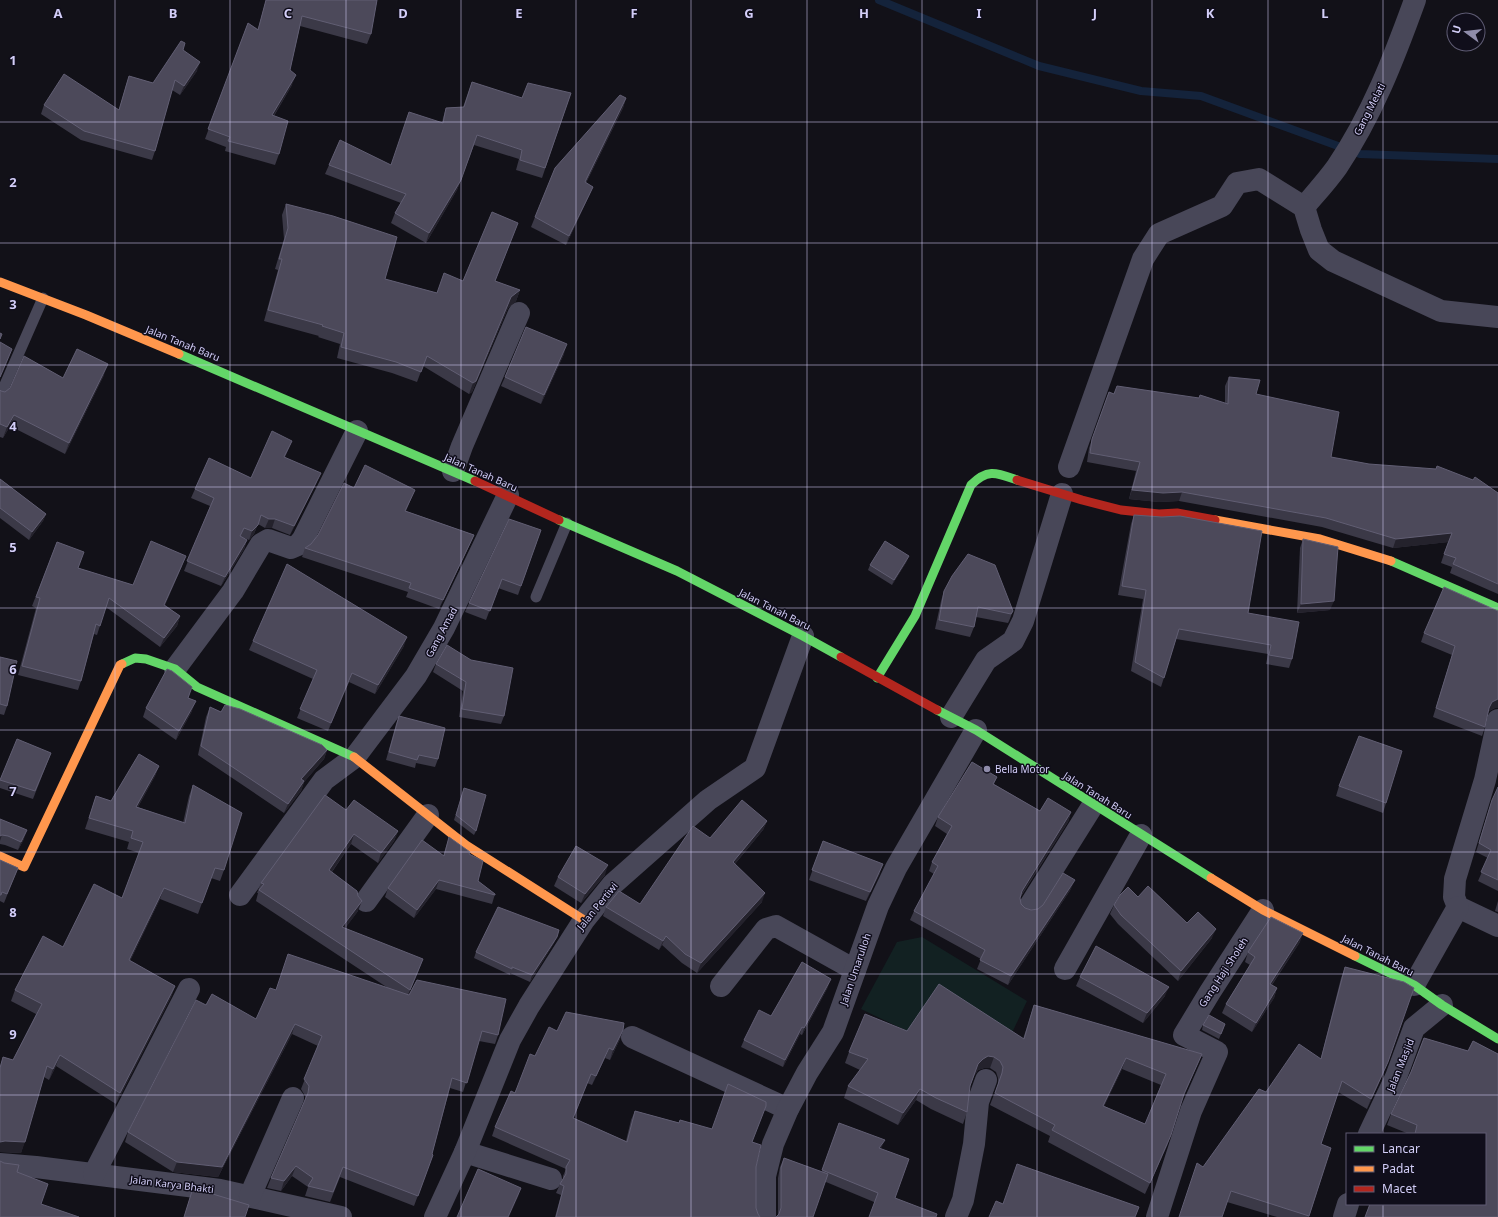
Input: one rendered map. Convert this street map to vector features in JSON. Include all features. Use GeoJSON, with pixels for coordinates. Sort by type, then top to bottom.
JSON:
{"type":"FeatureCollection","features":[{"type":"Feature","properties":{"kind":"main road","name":"Jalan Tanah Baru"},"geometry":{"type":"LineString","coordinates":[[0,282],[43,298],[226,373],[357,431],[508,495],[566,523],[677,571],[802,636],[877,678],[955,710],[976,730],[1140,835],[1263,910],[1418,977],[1442,1005],[1498,1039]]}},
{"type":"Feature","properties":{"kind":"main road"},"geometry":{"type":"LineString","coordinates":[[877,678],[916,616],[972,485],[980,476],[992,473],[1130,512],[1163,515],[1177,512],[1320,539],[1385,558],[1498,608]]}},
{"type":"Feature","properties":{"kind":"main road"},"geometry":{"type":"LineString","coordinates":[[0,856],[24,867],[120,665],[135,658],[146,659],[176,669],[197,687],[355,757],[466,845],[584,920]]}},
{"type":"Feature","properties":{"kind":"street","name":"Gang Melati"},"geometry":{"type":"LineString","coordinates":[[1304,207],[1337,167],[1367,117],[1395,56],[1415,0]]}},
{"type":"Feature","properties":{"kind":"street"},"geometry":{"type":"LineString","coordinates":[[1069,467],[1143,259],[1159,234],[1222,206],[1238,183],[1259,179],[1304,207],[1319,250],[1333,261],[1441,311],[1498,317]]}},
{"type":"Feature","properties":{"kind":"street"},"geometry":{"type":"LineString","coordinates":[[453,471],[462,446],[519,313]]}},
{"type":"Feature","properties":{"kind":"street"},"geometry":{"type":"LineString","coordinates":[[176,669],[229,597],[261,544],[268,540],[292,548],[298,545],[303,539],[357,431]]}},
{"type":"Feature","properties":{"kind":"street"},"geometry":{"type":"LineString","coordinates":[[955,710],[986,660],[1013,641],[1023,621],[1062,494]]}},
{"type":"Feature","properties":{"kind":"street","name":"Gang Amad"},"geometry":{"type":"LineString","coordinates":[[240,895],[324,780],[355,757],[416,676],[444,628],[508,495]]}},
{"type":"Feature","properties":{"kind":"street","name":"Jalan Pertiwi"},"geometry":{"type":"LineString","coordinates":[[435,1217],[464,1152],[510,1040],[529,1006],[584,920],[613,884],[708,800],[755,768],[802,636]]}},
{"type":"Feature","properties":{"kind":"street"},"geometry":{"type":"LineString","coordinates":[[1498,720],[1485,780],[1455,879],[1454,896],[1458,907],[1498,926]]}},
{"type":"Feature","properties":{"kind":"street","name":"Jalan Umarulloh"},"geometry":{"type":"LineString","coordinates":[[765,1217],[766,1176],[773,1144],[788,1109],[807,1073],[833,1032],[878,906],[896,868],[976,730]]}},
{"type":"Feature","properties":{"kind":"street"},"geometry":{"type":"LineString","coordinates":[[1029,907],[1093,804]]}},
{"type":"Feature","properties":{"kind":"street"},"geometry":{"type":"LineString","coordinates":[[366,901],[428,815]]}},
{"type":"Feature","properties":{"kind":"street"},"geometry":{"type":"LineString","coordinates":[[1065,969],[1140,835]]}},
{"type":"Feature","properties":{"kind":"street"},"geometry":{"type":"LineString","coordinates":[[1418,977],[1458,907]]}},
{"type":"Feature","properties":{"kind":"street","name":"Gang Haji Sholeh"},"geometry":{"type":"LineString","coordinates":[[1157,1217],[1191,1111],[1217,1052],[1184,1035],[1263,910]]}},
{"type":"Feature","properties":{"kind":"street"},"geometry":{"type":"LineString","coordinates":[[721,986],[766,929],[776,926],[855,970]]}},
{"type":"Feature","properties":{"kind":"street"},"geometry":{"type":"LineString","coordinates":[[94,1174],[189,989]]}},
{"type":"Feature","properties":{"kind":"street","name":"Jalan Masjid"},"geometry":{"type":"LineString","coordinates":[[1370,1133],[1396,1077],[1414,1028],[1442,1005]]}},
{"type":"Feature","properties":{"kind":"street"},"geometry":{"type":"LineString","coordinates":[[632,1038],[788,1109]]}},
{"type":"Feature","properties":{"kind":"street"},"geometry":{"type":"LineString","coordinates":[[956,1217],[963,1200],[974,1144],[978,1102],[986,1080]]}},
{"type":"Feature","properties":{"kind":"street"},"geometry":{"type":"LineString","coordinates":[[250,1196],[293,1098]]}},
{"type":"Feature","properties":{"kind":"street"},"geometry":{"type":"LineString","coordinates":[[464,1152],[551,1179]]}},
{"type":"Feature","properties":{"kind":"street","name":"Jalan Karya Bhakti"},"geometry":{"type":"LineString","coordinates":[[0,1164],[213,1189],[341,1217]]}},
{"type":"Feature","properties":{"kind":"street"},"geometry":{"type":"LineString","coordinates":[[1344,1217],[1348,1205]]}},
{"type":"Feature","properties":{"kind":"lane"},"geometry":{"type":"LineString","coordinates":[[0,396],[43,298]]}},
{"type":"Feature","properties":{"kind":"lane"},"geometry":{"type":"LineString","coordinates":[[536,597],[566,523]]}},
{"type":"Feature","properties":{"kind":"shaded area"},"geometry":{"type":"Polygon","coordinates":[[[922,937],[1027,1001],[1011,1035],[909,1032],[861,1009],[897,942],[922,937]]]}},
{"type":"Feature","properties":{"kind":"building"},"geometry":{"type":"Polygon","coordinates":[[[266,0],[377,0],[371,34],[302,16],[290,70],[296,75],[272,115],[288,121],[279,154],[228,141],[230,137],[208,129],[248,23],[258,30],[266,0]]]}},
{"type":"Feature","properties":{"kind":"building"},"geometry":{"type":"Polygon","coordinates":[[[181,41],[185,43],[183,50],[200,62],[184,86],[175,80],[155,151],[84,131],[44,105],[64,74],[119,110],[129,76],[153,83],[181,41]]]}},
{"type":"Feature","properties":{"kind":"building"},"geometry":{"type":"Polygon","coordinates":[[[472,82],[522,98],[528,83],[571,93],[545,168],[520,160],[522,150],[477,135],[461,180],[429,233],[395,213],[406,194],[329,165],[340,140],[391,165],[409,112],[443,123],[446,108],[464,107],[472,82]]]}},
{"type":"Feature","properties":{"kind":"building"},"geometry":{"type":"Polygon","coordinates":[[[620,95],[626,98],[585,182],[593,187],[569,236],[535,217],[555,168],[620,95]]]}},
{"type":"Feature","properties":{"kind":"building"},"geometry":{"type":"Polygon","coordinates":[[[286,204],[333,216],[397,237],[385,279],[437,293],[444,273],[463,281],[492,212],[518,223],[495,281],[520,290],[511,297],[476,381],[473,383],[427,356],[421,372],[396,362],[341,347],[344,333],[322,326],[323,325],[268,310],[282,259],[279,259],[288,228],[286,204]]]}},
{"type":"Feature","properties":{"kind":"building"},"geometry":{"type":"Polygon","coordinates":[[[526,327],[567,344],[544,395],[505,377],[526,327]]]}},
{"type":"Feature","properties":{"kind":"building"},"geometry":{"type":"Polygon","coordinates":[[[0,342],[12,349],[0,377],[0,342]]]}},
{"type":"Feature","properties":{"kind":"building"},"geometry":{"type":"Polygon","coordinates":[[[77,349],[108,364],[69,443],[14,415],[7,427],[0,424],[0,390],[5,392],[10,388],[24,356],[63,378],[77,349]]]}},
{"type":"Feature","properties":{"kind":"building"},"geometry":{"type":"Polygon","coordinates":[[[1229,377],[1260,380],[1256,394],[1339,412],[1331,457],[1369,464],[1436,469],[1437,466],[1473,480],[1475,477],[1498,493],[1498,584],[1453,564],[1456,558],[1444,554],[1452,533],[1396,539],[1326,518],[1182,492],[1163,493],[1132,490],[1140,462],[1090,453],[1092,439],[1109,392],[1114,394],[1117,386],[1199,398],[1200,395],[1228,404],[1229,377]]]}},
{"type":"Feature","properties":{"kind":"building"},"geometry":{"type":"Polygon","coordinates":[[[272,431],[292,441],[284,457],[321,473],[294,526],[275,519],[269,519],[261,515],[258,525],[252,531],[244,528],[240,536],[247,540],[225,577],[187,561],[214,498],[195,489],[209,458],[251,478],[272,431]]]}},
{"type":"Feature","properties":{"kind":"building"},"geometry":{"type":"Polygon","coordinates":[[[365,465],[415,490],[405,511],[474,535],[443,600],[409,588],[411,583],[305,548],[311,544],[318,535],[344,483],[354,488],[365,465]]]}},
{"type":"Feature","properties":{"kind":"building"},"geometry":{"type":"Polygon","coordinates":[[[0,479],[46,514],[32,532],[0,508],[0,479]]]}},
{"type":"Feature","properties":{"kind":"building"},"geometry":{"type":"Polygon","coordinates":[[[1134,515],[1162,517],[1180,516],[1262,531],[1248,613],[1299,622],[1292,659],[1269,655],[1271,645],[1179,629],[1164,678],[1135,662],[1146,590],[1122,586],[1134,515]]]}},
{"type":"Feature","properties":{"kind":"building"},"geometry":{"type":"Polygon","coordinates":[[[509,519],[541,530],[521,586],[502,579],[490,611],[469,603],[509,519]]]}},
{"type":"Feature","properties":{"kind":"building"},"geometry":{"type":"Polygon","coordinates":[[[1303,539],[1338,547],[1334,601],[1301,604],[1303,539]]]}},
{"type":"Feature","properties":{"kind":"building"},"geometry":{"type":"Polygon","coordinates":[[[151,541],[186,556],[164,605],[180,616],[164,638],[109,598],[100,626],[96,624],[81,681],[22,666],[40,598],[36,597],[57,542],[84,552],[78,568],[133,585],[151,541]]]}},
{"type":"Feature","properties":{"kind":"building"},"geometry":{"type":"Polygon","coordinates":[[[885,541],[909,556],[894,580],[870,565],[885,541]]]}},
{"type":"Feature","properties":{"kind":"building"},"geometry":{"type":"Polygon","coordinates":[[[968,554],[995,565],[1013,611],[1011,614],[978,607],[974,627],[939,620],[944,591],[952,576],[968,554]]]}},
{"type":"Feature","properties":{"kind":"building"},"geometry":{"type":"Polygon","coordinates":[[[287,564],[407,637],[378,685],[352,673],[331,723],[300,709],[317,670],[253,641],[287,564]]]}},
{"type":"Feature","properties":{"kind":"building"},"geometry":{"type":"Polygon","coordinates":[[[1444,587],[1498,611],[1498,699],[1492,702],[1489,708],[1485,727],[1436,708],[1455,646],[1424,633],[1444,587]]]}},
{"type":"Feature","properties":{"kind":"building"},"geometry":{"type":"Polygon","coordinates":[[[447,645],[471,660],[513,668],[504,716],[462,709],[466,682],[436,664],[447,645]]]}},
{"type":"Feature","properties":{"kind":"building"},"geometry":{"type":"Polygon","coordinates":[[[0,657],[17,661],[7,706],[0,704],[0,657]]]}},
{"type":"Feature","properties":{"kind":"building"},"geometry":{"type":"Polygon","coordinates":[[[167,669],[172,671],[192,687],[188,698],[196,701],[179,731],[146,708],[167,669]]]}},
{"type":"Feature","properties":{"kind":"building"},"geometry":{"type":"Polygon","coordinates":[[[225,705],[240,709],[322,745],[327,750],[301,779],[304,781],[288,804],[201,746],[210,707],[221,712],[225,705]]]}},
{"type":"Feature","properties":{"kind":"building"},"geometry":{"type":"Polygon","coordinates":[[[399,716],[445,728],[438,759],[419,755],[417,760],[389,752],[399,716]]]}},
{"type":"Feature","properties":{"kind":"building"},"geometry":{"type":"Polygon","coordinates":[[[1359,736],[1402,751],[1386,803],[1339,786],[1359,736]]]}},
{"type":"Feature","properties":{"kind":"building"},"geometry":{"type":"Polygon","coordinates":[[[17,739],[51,753],[35,791],[0,780],[17,739]]]}},
{"type":"Feature","properties":{"kind":"building"},"geometry":{"type":"Polygon","coordinates":[[[139,754],[159,766],[136,807],[185,823],[193,785],[242,813],[224,870],[215,868],[202,903],[164,888],[129,960],[175,986],[120,1093],[60,1055],[53,1069],[47,1066],[25,1142],[0,1142],[0,1068],[3,1057],[13,1060],[42,1004],[15,990],[43,936],[63,947],[94,884],[122,898],[143,842],[131,838],[133,831],[89,818],[96,796],[111,801],[139,754]]]}},
{"type":"Feature","properties":{"kind":"building"},"geometry":{"type":"Polygon","coordinates":[[[972,762],[997,777],[993,784],[1040,811],[1048,798],[1071,812],[1022,891],[1020,898],[1021,904],[1025,908],[1031,910],[1038,909],[1043,905],[1063,873],[1075,880],[1011,976],[980,960],[985,950],[914,911],[938,866],[932,862],[952,826],[938,817],[972,762]]]}},
{"type":"Feature","properties":{"kind":"building"},"geometry":{"type":"Polygon","coordinates":[[[1498,787],[1498,880],[1481,872],[1491,850],[1479,843],[1492,800],[1498,787]]]}},
{"type":"Feature","properties":{"kind":"building"},"geometry":{"type":"Polygon","coordinates":[[[464,788],[486,795],[476,831],[456,815],[464,788]]]}},
{"type":"Feature","properties":{"kind":"building"},"geometry":{"type":"Polygon","coordinates":[[[325,795],[346,810],[354,800],[398,831],[381,853],[354,834],[329,870],[357,891],[358,896],[362,901],[342,927],[423,959],[410,990],[259,890],[264,884],[261,883],[325,795]]]}},
{"type":"Feature","properties":{"kind":"building"},"geometry":{"type":"Polygon","coordinates":[[[742,800],[767,821],[733,862],[765,893],[701,963],[685,954],[666,936],[663,941],[606,907],[619,891],[640,904],[693,826],[710,838],[742,800]]]}},
{"type":"Feature","properties":{"kind":"building"},"geometry":{"type":"Polygon","coordinates":[[[0,819],[27,830],[21,842],[8,836],[0,836],[0,819]]]}},
{"type":"Feature","properties":{"kind":"building"},"geometry":{"type":"Polygon","coordinates":[[[449,837],[470,852],[469,854],[483,861],[478,881],[495,895],[439,880],[417,910],[388,888],[422,840],[444,856],[449,837]]]}},
{"type":"Feature","properties":{"kind":"building"},"geometry":{"type":"Polygon","coordinates":[[[823,841],[883,864],[870,892],[812,870],[823,841]]]}},
{"type":"Feature","properties":{"kind":"building"},"geometry":{"type":"Polygon","coordinates":[[[576,846],[608,865],[585,894],[558,877],[576,846]]]}},
{"type":"Feature","properties":{"kind":"building"},"geometry":{"type":"Polygon","coordinates":[[[0,860],[18,868],[7,894],[2,892],[1,895],[0,895],[0,860]]]}},
{"type":"Feature","properties":{"kind":"building"},"geometry":{"type":"Polygon","coordinates":[[[1148,886],[1187,923],[1198,912],[1216,929],[1181,971],[1121,915],[1114,905],[1120,895],[1128,887],[1138,897],[1148,886]]]}},
{"type":"Feature","properties":{"kind":"building"},"geometry":{"type":"Polygon","coordinates":[[[498,907],[559,930],[557,937],[532,975],[512,967],[512,969],[476,952],[498,907]]]}},
{"type":"Feature","properties":{"kind":"building"},"geometry":{"type":"Polygon","coordinates":[[[1271,917],[1303,933],[1270,984],[1277,988],[1256,1023],[1226,1004],[1255,957],[1248,952],[1271,917]]]}},
{"type":"Feature","properties":{"kind":"building"},"geometry":{"type":"Polygon","coordinates":[[[1096,946],[1169,987],[1147,1013],[1080,977],[1096,946]]]}},
{"type":"Feature","properties":{"kind":"building"},"geometry":{"type":"Polygon","coordinates":[[[288,954],[409,995],[417,980],[506,999],[498,1035],[482,1031],[467,1083],[452,1078],[432,1154],[433,1155],[418,1196],[343,1167],[333,1192],[308,1186],[313,1178],[296,1166],[284,1181],[271,1178],[308,1093],[309,1086],[304,1079],[322,1036],[295,1024],[222,1167],[177,1162],[128,1132],[196,1000],[206,1005],[212,994],[256,1019],[270,988],[276,990],[288,954]]]}},
{"type":"Feature","properties":{"kind":"building"},"geometry":{"type":"Polygon","coordinates":[[[802,962],[831,979],[804,1028],[802,1027],[785,1060],[744,1040],[759,1010],[771,1016],[802,962]]]}},
{"type":"Feature","properties":{"kind":"building"},"geometry":{"type":"Polygon","coordinates":[[[1345,967],[1404,982],[1414,988],[1388,1062],[1371,1099],[1342,1081],[1321,1144],[1331,1148],[1309,1216],[1231,1191],[1222,1217],[1179,1217],[1197,1163],[1203,1167],[1259,1089],[1266,1092],[1299,1044],[1321,1059],[1345,967]]]}},
{"type":"Feature","properties":{"kind":"building"},"geometry":{"type":"Polygon","coordinates":[[[939,984],[1024,1039],[1034,1005],[1202,1054],[1184,1094],[1171,1135],[1150,1183],[1052,1130],[1055,1125],[995,1093],[1003,1067],[1000,1061],[994,1057],[988,1056],[978,1064],[970,1086],[967,1112],[920,1089],[903,1113],[848,1086],[868,1059],[849,1052],[865,1014],[907,1031],[939,984]],[[1126,1058],[1103,1106],[1145,1124],[1166,1074],[1126,1058]]]}},
{"type":"Feature","properties":{"kind":"building"},"geometry":{"type":"Polygon","coordinates":[[[566,1012],[624,1023],[623,1030],[613,1050],[609,1048],[596,1076],[591,1074],[573,1118],[627,1142],[635,1111],[679,1123],[680,1120],[712,1129],[728,1084],[766,1102],[766,1106],[752,1142],[761,1145],[756,1167],[756,1208],[760,1217],[556,1217],[564,1186],[560,1184],[566,1174],[566,1167],[570,1160],[495,1127],[511,1091],[515,1093],[530,1054],[535,1056],[549,1027],[557,1031],[566,1012]]]}},
{"type":"Feature","properties":{"kind":"building"},"geometry":{"type":"Polygon","coordinates":[[[1209,1015],[1225,1024],[1221,1034],[1203,1025],[1209,1015]]]}},
{"type":"Feature","properties":{"kind":"building"},"geometry":{"type":"Polygon","coordinates":[[[1424,1038],[1468,1051],[1473,1041],[1498,1054],[1498,1217],[1365,1217],[1370,1205],[1486,1205],[1486,1133],[1415,1133],[1417,1125],[1391,1114],[1411,1072],[1424,1038]]]}},
{"type":"Feature","properties":{"kind":"building"},"geometry":{"type":"Polygon","coordinates":[[[839,1123],[885,1140],[879,1148],[909,1159],[895,1198],[937,1214],[936,1217],[869,1217],[878,1193],[822,1170],[839,1123]]]}},
{"type":"Feature","properties":{"kind":"building"},"geometry":{"type":"Polygon","coordinates":[[[784,1158],[828,1174],[813,1217],[776,1217],[781,1208],[781,1168],[784,1158]]]}},
{"type":"Feature","properties":{"kind":"building"},"geometry":{"type":"Polygon","coordinates":[[[0,1161],[19,1165],[17,1172],[48,1184],[41,1204],[79,1217],[0,1217],[0,1161]]]}},
{"type":"Feature","properties":{"kind":"building"},"geometry":{"type":"Polygon","coordinates":[[[1017,1164],[1139,1207],[1135,1217],[989,1217],[996,1201],[1003,1204],[1017,1164]]]}},
{"type":"Feature","properties":{"kind":"building"},"geometry":{"type":"Polygon","coordinates":[[[478,1169],[521,1188],[508,1217],[457,1217],[478,1169]]]}},
{"type":"Feature","properties":{"kind":"building"},"geometry":{"type":"Polygon","coordinates":[[[193,1188],[249,1205],[245,1217],[184,1217],[193,1188]]]}},
{"type":"Feature","properties":{"kind":"waterway"},"geometry":{"type":"LineString","coordinates":[[879,0],[1039,66],[1141,91],[1201,96],[1360,154],[1498,159]]}},
{"type":"Feature","properties":{"kind":"traffic: fast"},"geometry":{"type":"LineString","coordinates":[[179,354],[475,481]]}},
{"type":"Feature","properties":{"kind":"traffic: fast"},"geometry":{"type":"LineString","coordinates":[[877,678],[915,616],[971,485],[988,474],[1004,475],[1017,480]]}},
{"type":"Feature","properties":{"kind":"traffic: fast"},"geometry":{"type":"LineString","coordinates":[[559,520],[677,571],[841,657]]}},
{"type":"Feature","properties":{"kind":"traffic: fast"},"geometry":{"type":"LineString","coordinates":[[1391,561],[1498,608]]}},
{"type":"Feature","properties":{"kind":"traffic: fast"},"geometry":{"type":"LineString","coordinates":[[122,664],[135,658],[146,659],[175,669],[197,687],[354,757]]}},
{"type":"Feature","properties":{"kind":"traffic: fast"},"geometry":{"type":"LineString","coordinates":[[937,710],[976,730],[1211,878]]}},
{"type":"Feature","properties":{"kind":"traffic: fast"},"geometry":{"type":"LineString","coordinates":[[1355,956],[1414,985],[1442,1005],[1498,1039]]}},
{"type":"Feature","properties":{"kind":"traffic: slow"},"geometry":{"type":"LineString","coordinates":[[0,282],[86,315],[179,354]]}},
{"type":"Feature","properties":{"kind":"traffic: slow"},"geometry":{"type":"LineString","coordinates":[[1215,520],[1320,539],[1391,561]]}},
{"type":"Feature","properties":{"kind":"traffic: slow"},"geometry":{"type":"LineString","coordinates":[[0,856],[24,867],[120,665],[122,664]]}},
{"type":"Feature","properties":{"kind":"traffic: slow"},"geometry":{"type":"LineString","coordinates":[[354,757],[466,845],[584,920]]}},
{"type":"Feature","properties":{"kind":"traffic: slow"},"geometry":{"type":"LineString","coordinates":[[1211,878],[1263,910],[1355,956]]}},
{"type":"Feature","properties":{"kind":"traffic: jam"},"geometry":{"type":"LineString","coordinates":[[1017,480],[1082,500],[1121,510],[1159,514],[1177,513],[1215,520]]}},
{"type":"Feature","properties":{"kind":"traffic: jam"},"geometry":{"type":"LineString","coordinates":[[475,481],[559,520]]}},
{"type":"Feature","properties":{"kind":"traffic: jam"},"geometry":{"type":"LineString","coordinates":[[841,657],[937,710]]}},
{"type":"Feature","properties":{"kind":"place","name":"Bella Motor"},"geometry":{"type":"Point","coordinates":[987,769]}}]}
